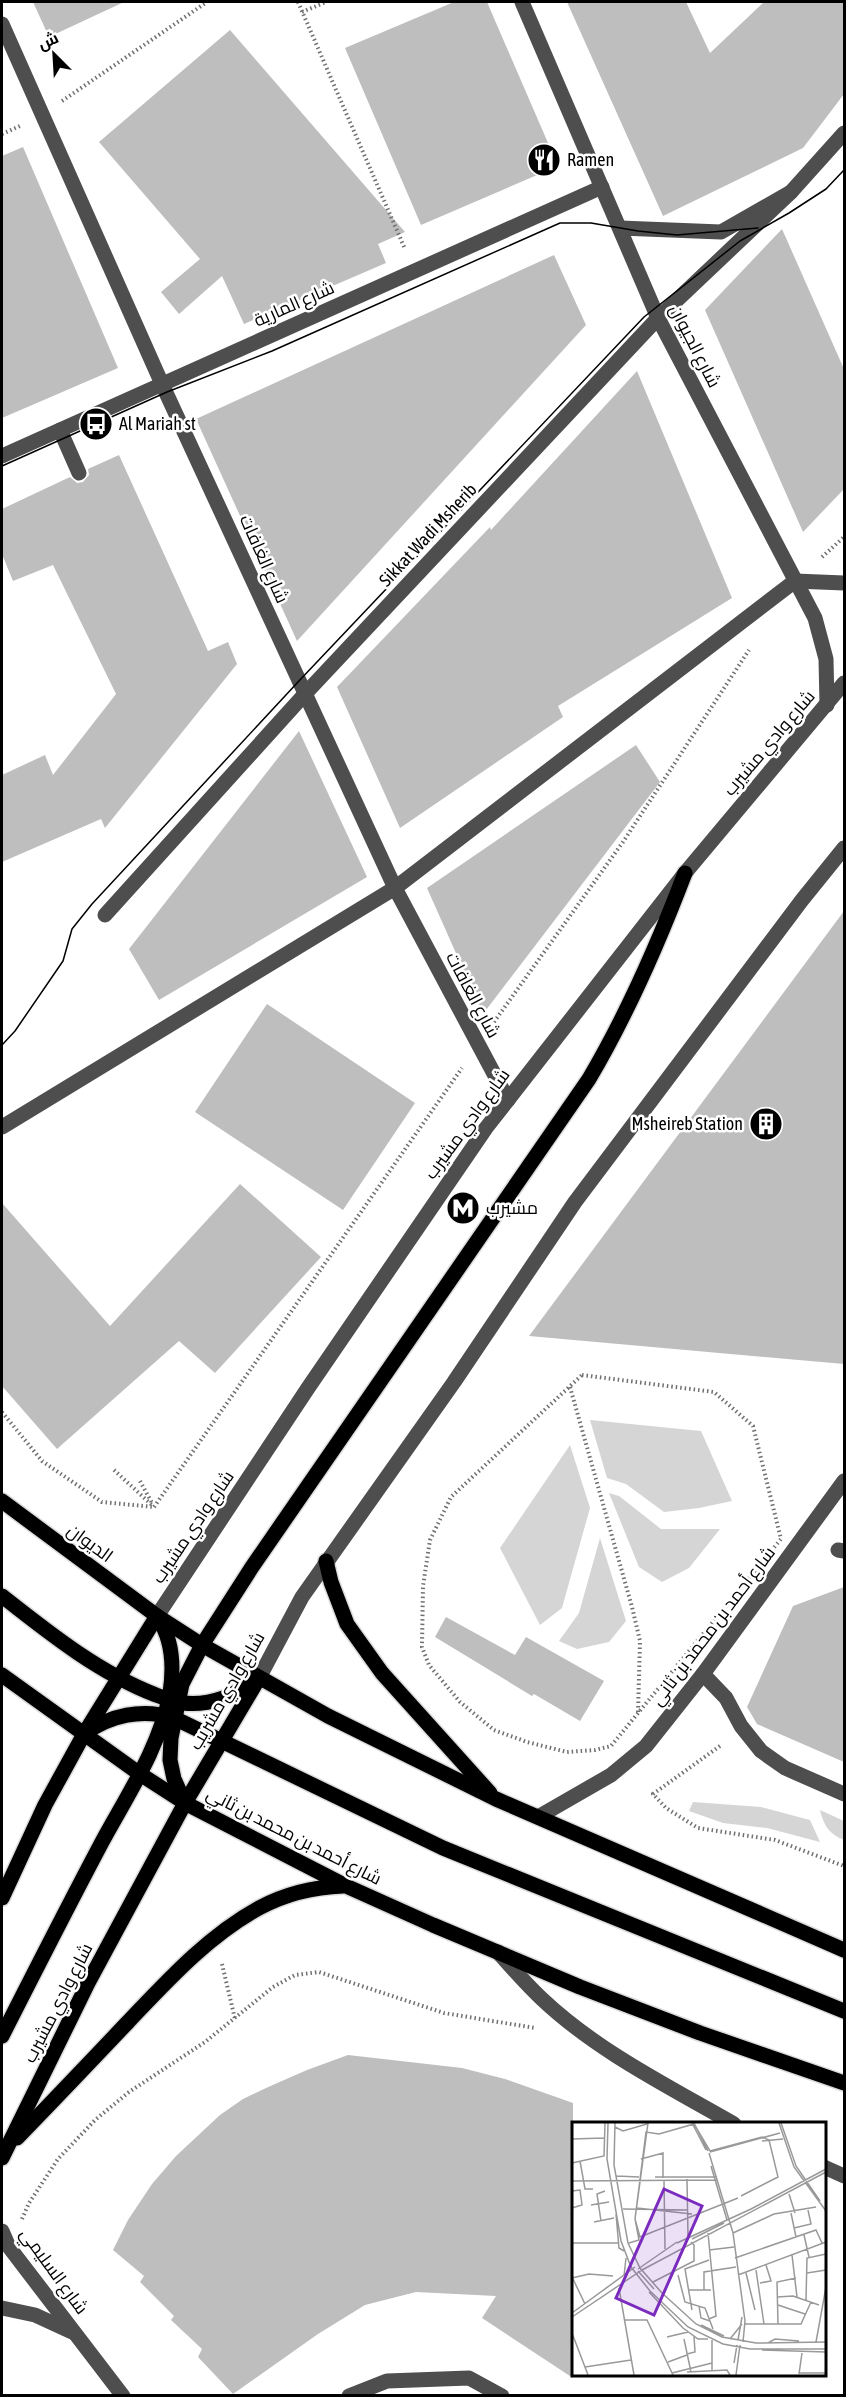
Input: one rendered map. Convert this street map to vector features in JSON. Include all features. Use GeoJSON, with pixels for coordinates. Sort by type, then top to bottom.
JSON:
{"type":"FeatureCollection","features":[{"type":"Feature","properties":{"kind":"main road"},"geometry":{"type":"LineString","coordinates":[[2,2036],[140,1774],[169,1717],[173,1701],[202,1645],[252,1567],[590,1079],[639,987],[685,873]]}},
{"type":"Feature","properties":{"kind":"main road","name":"الديوان"},"geometry":{"type":"LineString","coordinates":[[2,1501],[157,1616]]}},
{"type":"Feature","properties":{"kind":"main road"},"geometry":{"type":"LineString","coordinates":[[326,1561],[334,1593],[347,1624],[382,1673],[496,1799]]}},
{"type":"Feature","properties":{"kind":"main road"},"geometry":{"type":"LineString","coordinates":[[2,1596],[69,1647],[117,1677],[173,1701],[193,1704],[217,1700],[248,1686],[259,1678]]}},
{"type":"Feature","properties":{"kind":"main road"},"geometry":{"type":"LineString","coordinates":[[157,1616],[259,1678],[378,1743],[496,1799],[844,1950]]}},
{"type":"Feature","properties":{"kind":"main road"},"geometry":{"type":"LineString","coordinates":[[2,1898],[45,1805],[84,1734],[117,1677],[157,1616]]}},
{"type":"Feature","properties":{"kind":"main road"},"geometry":{"type":"LineString","coordinates":[[157,1616],[168,1638],[171,1653],[173,1701]]}},
{"type":"Feature","properties":{"kind":"main road"},"geometry":{"type":"LineString","coordinates":[[2,1675],[84,1734]]}},
{"type":"Feature","properties":{"kind":"main road","name":"شارع وادي مشريب"},"geometry":{"type":"LineString","coordinates":[[185,1803],[259,1678]]}},
{"type":"Feature","properties":{"kind":"main road"},"geometry":{"type":"LineString","coordinates":[[84,1734],[120,1716],[144,1713],[169,1717],[443,1848],[844,2011]]}},
{"type":"Feature","properties":{"kind":"main road"},"geometry":{"type":"LineString","coordinates":[[169,1717],[170,1760],[174,1779],[185,1803]]}},
{"type":"Feature","properties":{"kind":"main road","name":"شارع أحمد بن محمد بن ثاني"},"geometry":{"type":"LineString","coordinates":[[84,1734],[185,1803],[346,1886],[580,1988],[844,2083]]}},
{"type":"Feature","properties":{"kind":"main road","name":"شارع وادي مشيرب"},"geometry":{"type":"LineString","coordinates":[[4,2154],[88,1983],[185,1803]]}},
{"type":"Feature","properties":{"kind":"main road"},"geometry":{"type":"LineString","coordinates":[[4,2154],[163,1985],[215,1938],[260,1908],[280,1898],[323,1887],[346,1886]]}},
{"type":"Feature","properties":{"kind":"street","name":"شارع الجيوان"},"geometry":{"type":"LineString","coordinates":[[522,2],[658,318],[815,618],[822,638],[828,682],[827,705]]}},
{"type":"Feature","properties":{"kind":"street","name":"شارع الغافات"},"geometry":{"type":"LineString","coordinates":[[2,24],[162,384],[394,888],[508,1100]]}},
{"type":"Feature","properties":{"kind":"street","name":"Sikkat Wadi Msherib"},"geometry":{"type":"LineString","coordinates":[[105,915],[304,695],[658,318],[791,192],[844,133]]}},
{"type":"Feature","properties":{"kind":"street","name":"شارع المارية"},"geometry":{"type":"LineString","coordinates":[[2,456],[602,187]]}},
{"type":"Feature","properties":{"kind":"street","name":"Sikkat Wadi Msherib"},"geometry":{"type":"LineString","coordinates":[[620,228],[721,232],[791,192]]}},
{"type":"Feature","properties":{"kind":"street"},"geometry":{"type":"LineString","coordinates":[[60,430],[79,473]]}},
{"type":"Feature","properties":{"kind":"street"},"geometry":{"type":"LineString","coordinates":[[2,1127],[394,888],[795,580],[844,583]]}},
{"type":"Feature","properties":{"kind":"street","name":"شارع وادي مشيرب"},"geometry":{"type":"LineString","coordinates":[[157,1616],[377,1286],[486,1128],[685,873],[844,683]]}},
{"type":"Feature","properties":{"kind":"street"},"geometry":{"type":"LineString","coordinates":[[326,1561],[454,1382],[575,1202],[802,900],[844,848]]}},
{"type":"Feature","properties":{"kind":"street","name":"شارع أحمد بن محمد بن ثاني"},"geometry":{"type":"LineString","coordinates":[[538,1817],[625,1765],[646,1746],[842,1489]]}},
{"type":"Feature","properties":{"kind":"street","name":"شارع وادي مشريب"},"geometry":{"type":"LineString","coordinates":[[259,1678],[302,1597],[326,1561]]}},
{"type":"Feature","properties":{"kind":"street"},"geometry":{"type":"LineString","coordinates":[[703,1674],[726,1698],[741,1726],[761,1751],[785,1768],[844,1794]]}},
{"type":"Feature","properties":{"kind":"street","name":"شارع أحمد بن محمد بن ثاني"},"geometry":{"type":"LineString","coordinates":[[498,1952],[542,2000],[587,2035],[629,2064],[730,2122]]}},
{"type":"Feature","properties":{"kind":"street"},"geometry":{"type":"LineString","coordinates":[[825,2168],[844,2176]]}},
{"type":"Feature","properties":{"kind":"street","name":"شارع السليمي"},"geometry":{"type":"LineString","coordinates":[[2,2231],[9,2247],[123,2396]]}},
{"type":"Feature","properties":{"kind":"street","name":"شارع السليمي"},"geometry":{"type":"LineString","coordinates":[[2,2308],[35,2314],[75,2333]]}},
{"type":"Feature","properties":{"kind":"street"},"geometry":{"type":"LineString","coordinates":[[349,2396],[387,2380],[468,2378],[502,2396]]}},
{"type":"Feature","properties":{"kind":"path"},"geometry":{"type":"LineString","coordinates":[[42,115],[207,2]]}},
{"type":"Feature","properties":{"kind":"path"},"geometry":{"type":"LineString","coordinates":[[298,2],[414,272]]}},
{"type":"Feature","properties":{"kind":"path"},"geometry":{"type":"LineString","coordinates":[[302,12],[326,2]]}},
{"type":"Feature","properties":{"kind":"path"},"geometry":{"type":"LineString","coordinates":[[582,1375],[714,1392],[753,1426],[781,1539],[611,1746],[595,1750],[567,1752],[527,1742],[494,1730],[460,1702],[429,1665],[422,1647],[423,1586],[430,1540],[452,1497],[570,1387],[582,1375]]}},
{"type":"Feature","properties":{"kind":"path"},"geometry":{"type":"LineString","coordinates":[[570,1387],[640,1641],[638,1714]]}},
{"type":"Feature","properties":{"kind":"path"},"geometry":{"type":"LineString","coordinates":[[2,1412],[42,1461],[102,1502],[154,1507]]}},
{"type":"Feature","properties":{"kind":"path"},"geometry":{"type":"LineString","coordinates":[[114,1470],[154,1507]]}},
{"type":"Feature","properties":{"kind":"path"},"geometry":{"type":"LineString","coordinates":[[140,1480],[154,1507]]}},
{"type":"Feature","properties":{"kind":"path"},"geometry":{"type":"LineString","coordinates":[[720,1746],[653,1794],[666,1808],[699,1828],[775,1840],[844,1866]]}},
{"type":"Feature","properties":{"kind":"path"},"geometry":{"type":"LineString","coordinates":[[215,1938],[235,2019]]}},
{"type":"Feature","properties":{"kind":"path"},"geometry":{"type":"LineString","coordinates":[[9,2247],[29,2203],[58,2159],[95,2120],[129,2092],[205,2042],[273,1987],[295,1975],[319,1972],[444,2013],[544,2029]]}},
{"type":"Feature","properties":{"kind":"shaded area"},"geometry":{"type":"Polygon","coordinates":[[[590,1420],[701,1431],[732,1501],[664,1512],[626,1484],[607,1478],[590,1420]]]}},
{"type":"Feature","properties":{"kind":"shaded area"},"geometry":{"type":"Polygon","coordinates":[[[570,1445],[590,1508],[562,1608],[540,1625],[500,1548],[570,1445]]]}},
{"type":"Feature","properties":{"kind":"shaded area"},"geometry":{"type":"Polygon","coordinates":[[[609,1493],[619,1496],[661,1529],[720,1529],[689,1568],[662,1582],[639,1567],[609,1493]]]}},
{"type":"Feature","properties":{"kind":"shaded area"},"geometry":{"type":"Polygon","coordinates":[[[600,1538],[626,1621],[609,1642],[577,1649],[559,1641],[579,1613],[600,1538]]]}},
{"type":"Feature","properties":{"kind":"shaded area"},"geometry":{"type":"Polygon","coordinates":[[[693,1802],[761,1807],[810,1820],[820,1842],[767,1828],[723,1823],[689,1811],[693,1802]]]}},
{"type":"Feature","properties":{"kind":"shaded area"},"geometry":{"type":"Polygon","coordinates":[[[820,1810],[844,1821],[844,1840],[828,1829],[820,1810]]]}},
{"type":"Feature","properties":{"kind":"building"},"geometry":{"type":"Polygon","coordinates":[[[33,2],[124,2],[49,37],[33,2]]]}},
{"type":"Feature","properties":{"kind":"building"},"geometry":{"type":"Polygon","coordinates":[[[454,2],[487,2],[558,166],[421,225],[345,48],[454,2]]]}},
{"type":"Feature","properties":{"kind":"building"},"geometry":{"type":"Polygon","coordinates":[[[567,2],[686,2],[710,53],[764,2],[844,2],[844,94],[803,148],[663,216],[567,2]]]}},
{"type":"Feature","properties":{"kind":"building"},"geometry":{"type":"Polygon","coordinates":[[[230,30],[405,232],[378,244],[386,263],[244,324],[222,276],[179,314],[161,292],[200,259],[99,142],[230,30]]]}},
{"type":"Feature","properties":{"kind":"building"},"geometry":{"type":"Polygon","coordinates":[[[23,147],[118,368],[2,418],[2,156],[23,147]]]}},
{"type":"Feature","properties":{"kind":"building"},"geometry":{"type":"Polygon","coordinates":[[[782,229],[844,369],[844,489],[803,532],[705,310],[782,229]]]}},
{"type":"Feature","properties":{"kind":"building"},"geometry":{"type":"Polygon","coordinates":[[[554,255],[586,325],[297,641],[196,419],[554,255]]]}},
{"type":"Feature","properties":{"kind":"building"},"geometry":{"type":"Polygon","coordinates":[[[637,371],[732,598],[558,706],[563,717],[400,828],[337,687],[490,527],[491,530],[637,371]]]}},
{"type":"Feature","properties":{"kind":"building"},"geometry":{"type":"Polygon","coordinates":[[[119,455],[208,651],[228,642],[237,664],[105,828],[101,819],[2,862],[2,775],[45,755],[53,775],[116,694],[53,565],[13,581],[2,554],[2,509],[70,477],[77,483],[83,482],[89,475],[88,469],[119,455]]]}},
{"type":"Feature","properties":{"kind":"building"},"geometry":{"type":"Polygon","coordinates":[[[299,731],[367,877],[159,1000],[129,949],[299,731]]]}},
{"type":"Feature","properties":{"kind":"building"},"geometry":{"type":"Polygon","coordinates":[[[636,745],[660,782],[483,1014],[427,888],[636,745]]]}},
{"type":"Feature","properties":{"kind":"building","name":"Msheireb Station"},"geometry":{"type":"Polygon","coordinates":[[[844,911],[844,1364],[529,1336],[844,911]]]}},
{"type":"Feature","properties":{"kind":"building"},"geometry":{"type":"Polygon","coordinates":[[[267,1004],[415,1103],[343,1210],[195,1112],[267,1004]]]}},
{"type":"Feature","properties":{"kind":"building"},"geometry":{"type":"Polygon","coordinates":[[[240,1184],[321,1257],[215,1373],[179,1341],[57,1449],[2,1386],[2,1203],[110,1326],[240,1184]]]}},
{"type":"Feature","properties":{"kind":"building"},"geometry":{"type":"Polygon","coordinates":[[[844,1587],[844,1762],[757,1724],[747,1707],[793,1606],[844,1587]]]}},
{"type":"Feature","properties":{"kind":"building"},"geometry":{"type":"Polygon","coordinates":[[[446,1617],[515,1655],[526,1637],[604,1681],[580,1721],[534,1694],[532,1696],[435,1637],[446,1617]]]}},
{"type":"Feature","properties":{"kind":"building"},"geometry":{"type":"Polygon","coordinates":[[[348,2055],[462,2068],[505,2079],[573,2103],[573,2378],[482,2318],[496,2296],[416,2292],[365,2305],[318,2334],[233,2394],[198,2357],[202,2349],[171,2320],[174,2316],[140,2282],[144,2276],[113,2250],[128,2220],[152,2184],[176,2156],[220,2115],[243,2099],[307,2070],[348,2055]]]}},
{"type":"Feature","properties":{"kind":"tram line"},"geometry":{"type":"LineString","coordinates":[[2,1045],[15,1031],[63,961],[72,929],[92,904],[298,682],[644,317],[740,241],[826,189],[844,170]]}},
{"type":"Feature","properties":{"kind":"tram line"},"geometry":{"type":"LineString","coordinates":[[2,466],[167,392],[272,351],[560,223],[591,223],[677,235],[758,228]]}},
{"type":"Feature","properties":{"kind":"place","name":"Ramen"},"geometry":{"type":"Point","coordinates":[544,160]}},
{"type":"Feature","properties":{"kind":"place","name":"Al Mariah st"},"geometry":{"type":"Point","coordinates":[96,424]}},
{"type":"Feature","properties":{"kind":"place","name":"Msheireb Station"},"geometry":{"type":"Point","coordinates":[766,1124]}},
{"type":"Feature","properties":{"kind":"place","name":"مشيرب"},"geometry":{"type":"Point","coordinates":[463,1208]}}]}
